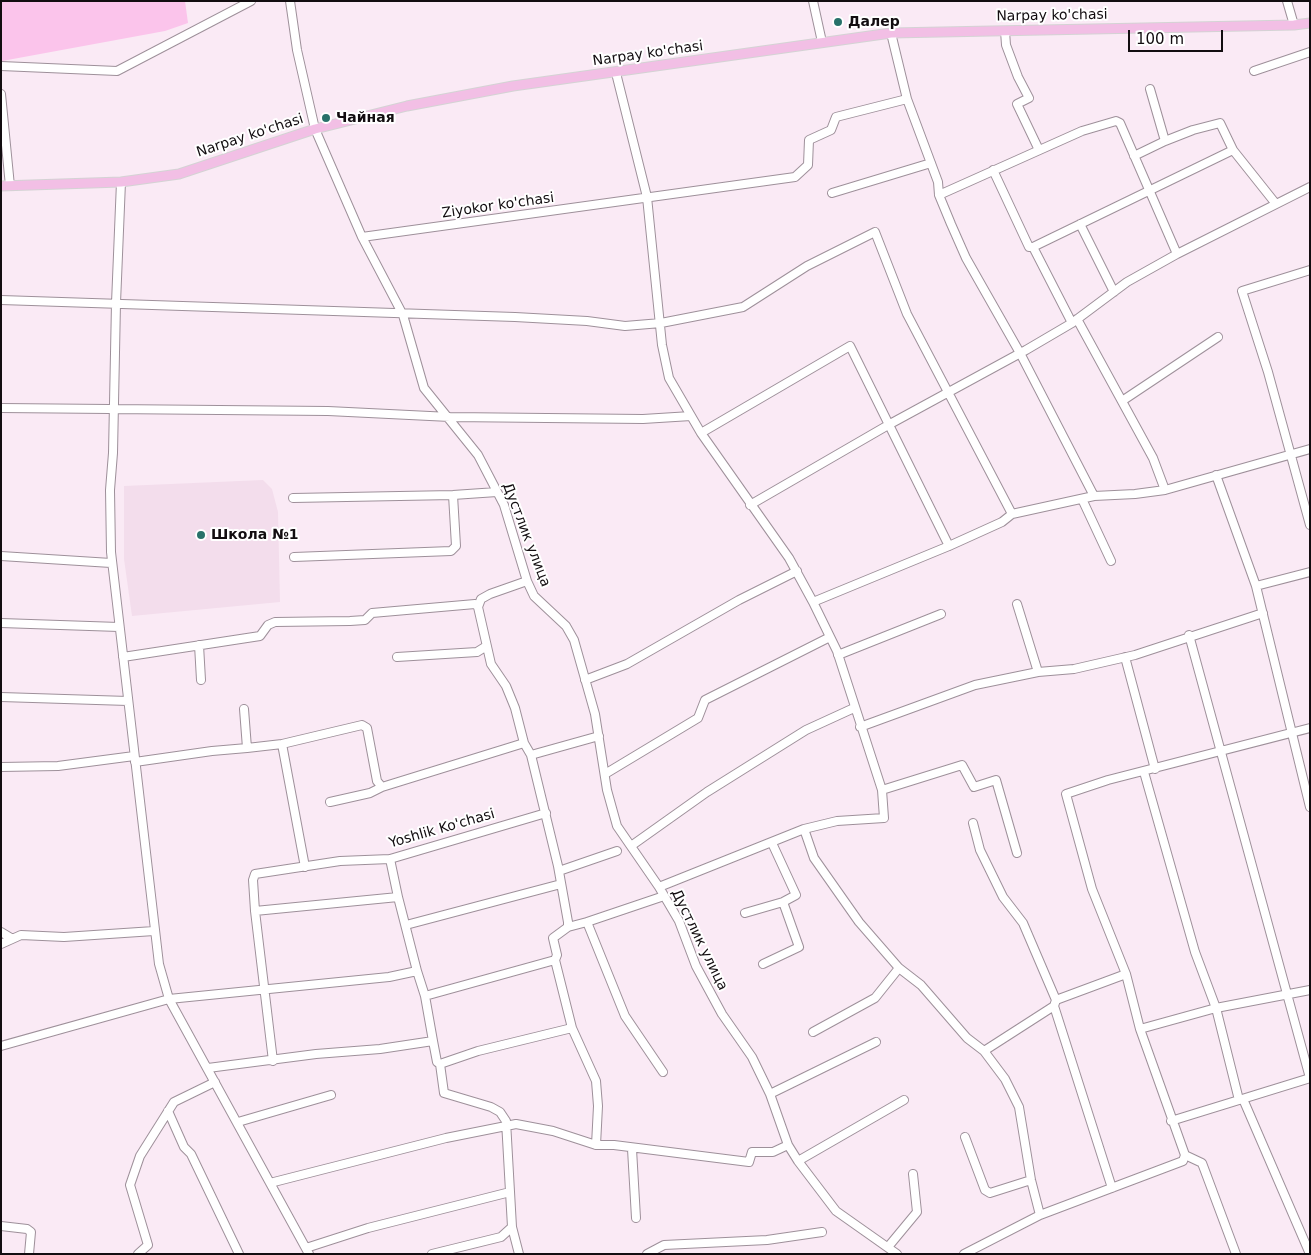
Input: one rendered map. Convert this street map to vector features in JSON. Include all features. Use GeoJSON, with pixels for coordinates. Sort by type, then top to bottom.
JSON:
{"type":"FeatureCollection","features":[{"type":"Feature","properties":{"kind":"main road","name":"Narpay ko'chasi"},"geometry":{"type":"LineString","coordinates":[[6,186],[121,182],[179,174],[315,129],[407,106],[513,86],[891,33],[1294,25],[1310,23]]}},
{"type":"Feature","properties":{"kind":"street"},"geometry":{"type":"LineString","coordinates":[[1,66],[117,72],[250,1]]}},
{"type":"Feature","properties":{"kind":"street","name":"Дустлик улица"},"geometry":{"type":"LineString","coordinates":[[290,1],[297,50],[315,129],[362,237],[403,315],[424,388],[450,417],[478,456],[504,505],[527,581],[534,596],[566,626],[574,640],[599,736],[605,774],[617,826],[659,887],[679,921],[696,966],[722,1014],[752,1057],[770,1094],[788,1144],[798,1161],[836,1211],[897,1254]]}},
{"type":"Feature","properties":{"kind":"street"},"geometry":{"type":"LineString","coordinates":[[813,1],[822,42]]}},
{"type":"Feature","properties":{"kind":"street"},"geometry":{"type":"LineString","coordinates":[[1287,1],[1294,25]]}},
{"type":"Feature","properties":{"kind":"street"},"geometry":{"type":"LineString","coordinates":[[1005,31],[1006,44],[1018,78],[1029,98],[1017,104],[1039,150]]}},
{"type":"Feature","properties":{"kind":"street"},"geometry":{"type":"LineString","coordinates":[[891,33],[907,99],[938,182],[938,195],[966,258],[1020,352],[1094,496]]}},
{"type":"Feature","properties":{"kind":"street"},"geometry":{"type":"LineString","coordinates":[[1254,71],[1310,52]]}},
{"type":"Feature","properties":{"kind":"street"},"geometry":{"type":"LineString","coordinates":[[616,73],[647,197],[662,345],[669,378],[700,433],[796,571],[813,602],[838,655],[882,790],[884,818],[837,821],[804,829],[659,887]]}},
{"type":"Feature","properties":{"kind":"street"},"geometry":{"type":"LineString","coordinates":[[1150,89],[1166,141]]}},
{"type":"Feature","properties":{"kind":"street"},"geometry":{"type":"LineString","coordinates":[[1,94],[6,186]]}},
{"type":"Feature","properties":{"kind":"street","name":"Ziyokor ko'chasi"},"geometry":{"type":"LineString","coordinates":[[362,237],[795,178],[808,165],[809,140],[831,130],[836,117],[907,99]]}},
{"type":"Feature","properties":{"kind":"street"},"geometry":{"type":"LineString","coordinates":[[938,195],[1082,131],[1116,121],[1120,123],[1177,254]]}},
{"type":"Feature","properties":{"kind":"street"},"geometry":{"type":"LineString","coordinates":[[1134,156],[1193,130],[1220,123],[1232,150],[1276,204]]}},
{"type":"Feature","properties":{"kind":"street"},"geometry":{"type":"LineString","coordinates":[[1033,247],[1150,192],[1232,150]]}},
{"type":"Feature","properties":{"kind":"street"},"geometry":{"type":"LineString","coordinates":[[832,193],[931,163]]}},
{"type":"Feature","properties":{"kind":"street"},"geometry":{"type":"LineString","coordinates":[[993,170],[1029,247],[1033,247],[1074,321],[1122,401],[1153,458],[1165,490]]}},
{"type":"Feature","properties":{"kind":"street"},"geometry":{"type":"LineString","coordinates":[[121,182],[113,453],[110,490],[112,563],[154,931],[159,964],[169,999],[308,1251],[368,1228],[510,1192]]}},
{"type":"Feature","properties":{"kind":"street"},"geometry":{"type":"LineString","coordinates":[[750,505],[1074,321],[1114,292],[1177,254],[1310,187]]}},
{"type":"Feature","properties":{"kind":"street"},"geometry":{"type":"LineString","coordinates":[[1080,224],[1114,292]]}},
{"type":"Feature","properties":{"kind":"street"},"geometry":{"type":"LineString","coordinates":[[1,300],[578,320],[625,326],[661,323],[743,307],[808,266],[875,232],[907,314],[1012,514]]}},
{"type":"Feature","properties":{"kind":"street"},"geometry":{"type":"LineString","coordinates":[[1310,271],[1242,291],[1291,453],[1310,525]]}},
{"type":"Feature","properties":{"kind":"street"},"geometry":{"type":"LineString","coordinates":[[1122,401],[1218,337]]}},
{"type":"Feature","properties":{"kind":"street"},"geometry":{"type":"LineString","coordinates":[[700,433],[850,346],[949,546]]}},
{"type":"Feature","properties":{"kind":"street"},"geometry":{"type":"LineString","coordinates":[[1,408],[328,411],[450,417],[643,419],[691,416]]}},
{"type":"Feature","properties":{"kind":"street"},"geometry":{"type":"LineString","coordinates":[[813,602],[949,546],[1002,522],[1012,514],[1094,496],[1165,490],[1310,449]]}},
{"type":"Feature","properties":{"kind":"street"},"geometry":{"type":"LineString","coordinates":[[1216,475],[1256,586],[1310,807]]}},
{"type":"Feature","properties":{"kind":"street"},"geometry":{"type":"LineString","coordinates":[[293,498],[453,495],[497,492]]}},
{"type":"Feature","properties":{"kind":"street"},"geometry":{"type":"LineString","coordinates":[[294,556],[452,551],[456,546],[453,495]]}},
{"type":"Feature","properties":{"kind":"street"},"geometry":{"type":"LineString","coordinates":[[1082,498],[1111,561]]}},
{"type":"Feature","properties":{"kind":"street"},"geometry":{"type":"LineString","coordinates":[[1,556],[112,563]]}},
{"type":"Feature","properties":{"kind":"street"},"geometry":{"type":"LineString","coordinates":[[585,680],[627,664],[732,604],[796,571]]}},
{"type":"Feature","properties":{"kind":"street"},"geometry":{"type":"LineString","coordinates":[[1256,586],[1310,572]]}},
{"type":"Feature","properties":{"kind":"street"},"geometry":{"type":"LineString","coordinates":[[527,581],[490,594],[481,599],[478,607],[485,647],[491,664],[506,686],[515,708],[524,743],[531,755],[559,871],[568,927]]}},
{"type":"Feature","properties":{"kind":"street"},"geometry":{"type":"LineString","coordinates":[[123,657],[260,636],[268,625],[275,622],[365,620],[372,612],[474,604],[478,607]]}},
{"type":"Feature","properties":{"kind":"street"},"geometry":{"type":"LineString","coordinates":[[1017,604],[1038,672]]}},
{"type":"Feature","properties":{"kind":"street"},"geometry":{"type":"LineString","coordinates":[[860,727],[975,685],[1038,672],[1074,669],[1126,657],[1189,635],[1263,613]]}},
{"type":"Feature","properties":{"kind":"street"},"geometry":{"type":"LineString","coordinates":[[838,655],[941,614]]}},
{"type":"Feature","properties":{"kind":"street"},"geometry":{"type":"LineString","coordinates":[[1,623],[119,627]]}},
{"type":"Feature","properties":{"kind":"street"},"geometry":{"type":"LineString","coordinates":[[1171,1121],[1310,1078],[1189,635]]}},
{"type":"Feature","properties":{"kind":"street"},"geometry":{"type":"LineString","coordinates":[[605,774],[698,718],[705,700],[830,637]]}},
{"type":"Feature","properties":{"kind":"street"},"geometry":{"type":"LineString","coordinates":[[199,645],[201,680]]}},
{"type":"Feature","properties":{"kind":"street"},"geometry":{"type":"LineString","coordinates":[[397,657],[477,652],[485,647]]}},
{"type":"Feature","properties":{"kind":"street"},"geometry":{"type":"LineString","coordinates":[[1126,657],[1155,769]]}},
{"type":"Feature","properties":{"kind":"street"},"geometry":{"type":"LineString","coordinates":[[1,697],[128,701]]}},
{"type":"Feature","properties":{"kind":"street"},"geometry":{"type":"LineString","coordinates":[[631,846],[707,792],[799,734],[854,708]]}},
{"type":"Feature","properties":{"kind":"street"},"geometry":{"type":"LineString","coordinates":[[244,709],[247,748]]}},
{"type":"Feature","properties":{"kind":"street"},"geometry":{"type":"LineString","coordinates":[[1,767],[58,766],[282,744],[362,725],[367,728],[378,781],[382,787]]}},
{"type":"Feature","properties":{"kind":"street"},"geometry":{"type":"LineString","coordinates":[[964,1254],[1040,1216],[1183,1161],[1185,1155],[1171,1121],[1140,1029],[1126,974],[1092,889],[1066,794],[1310,728]]}},
{"type":"Feature","properties":{"kind":"street"},"geometry":{"type":"LineString","coordinates":[[531,755],[599,736]]}},
{"type":"Feature","properties":{"kind":"street"},"geometry":{"type":"LineString","coordinates":[[330,802],[370,794],[382,787],[524,743]]}},
{"type":"Feature","properties":{"kind":"street"},"geometry":{"type":"LineString","coordinates":[[282,744],[304,867]]}},
{"type":"Feature","properties":{"kind":"street"},"geometry":{"type":"LineString","coordinates":[[882,790],[962,765],[974,787],[996,780],[1017,853]]}},
{"type":"Feature","properties":{"kind":"street"},"geometry":{"type":"LineString","coordinates":[[1144,772],[1194,952],[1216,1008],[1241,1099],[1310,1254]]}},
{"type":"Feature","properties":{"kind":"street","name":"Yoshlik Ko'chasi"},"geometry":{"type":"LineString","coordinates":[[255,911],[253,880],[255,874],[340,861],[390,859],[546,813]]}},
{"type":"Feature","properties":{"kind":"street"},"geometry":{"type":"LineString","coordinates":[[973,823],[980,850],[1003,896],[1023,922],[1055,1003],[1112,1188]]}},
{"type":"Feature","properties":{"kind":"street"},"geometry":{"type":"LineString","coordinates":[[804,829],[814,858],[859,922],[899,968],[920,985],[967,1038],[984,1051],[1006,1079],[1018,1106],[1030,1180],[1040,1216]]}},
{"type":"Feature","properties":{"kind":"street"},"geometry":{"type":"LineString","coordinates":[[745,913],[783,902],[796,895],[772,843]]}},
{"type":"Feature","properties":{"kind":"street"},"geometry":{"type":"LineString","coordinates":[[559,871],[617,851]]}},
{"type":"Feature","properties":{"kind":"street"},"geometry":{"type":"LineString","coordinates":[[390,859],[398,897],[425,996],[437,1062],[440,1064],[444,1093],[491,1107],[504,1117],[512,1227],[519,1254]]}},
{"type":"Feature","properties":{"kind":"street"},"geometry":{"type":"LineString","coordinates":[[406,925],[561,884]]}},
{"type":"Feature","properties":{"kind":"street"},"geometry":{"type":"LineString","coordinates":[[596,1146],[598,1106],[596,1081],[572,1028],[555,960],[553,938],[568,927],[664,896]]}},
{"type":"Feature","properties":{"kind":"street"},"geometry":{"type":"LineString","coordinates":[[273,1061],[255,911],[398,897]]}},
{"type":"Feature","properties":{"kind":"street"},"geometry":{"type":"LineString","coordinates":[[763,964],[799,947],[783,902]]}},
{"type":"Feature","properties":{"kind":"street"},"geometry":{"type":"LineString","coordinates":[[587,922],[625,1016],[663,1072]]}},
{"type":"Feature","properties":{"kind":"street"},"geometry":{"type":"LineString","coordinates":[[1,944],[11,938],[22,935],[64,937],[154,931]]}},
{"type":"Feature","properties":{"kind":"street"},"geometry":{"type":"LineString","coordinates":[[1,932],[11,938]]}},
{"type":"Feature","properties":{"kind":"street"},"geometry":{"type":"LineString","coordinates":[[425,996],[555,960]]}},
{"type":"Feature","properties":{"kind":"street"},"geometry":{"type":"LineString","coordinates":[[813,1032],[875,998],[899,968]]}},
{"type":"Feature","properties":{"kind":"street"},"geometry":{"type":"LineString","coordinates":[[1,1046],[169,999],[389,977],[417,971]]}},
{"type":"Feature","properties":{"kind":"street"},"geometry":{"type":"LineString","coordinates":[[984,1051],[1055,1003],[1126,974]]}},
{"type":"Feature","properties":{"kind":"street"},"geometry":{"type":"LineString","coordinates":[[1140,1029],[1216,1008],[1310,990]]}},
{"type":"Feature","properties":{"kind":"street"},"geometry":{"type":"LineString","coordinates":[[440,1064],[478,1051],[572,1028]]}},
{"type":"Feature","properties":{"kind":"street"},"geometry":{"type":"LineString","coordinates":[[208,1068],[316,1054],[380,1049],[434,1041]]}},
{"type":"Feature","properties":{"kind":"street"},"geometry":{"type":"LineString","coordinates":[[770,1094],[876,1042]]}},
{"type":"Feature","properties":{"kind":"street"},"geometry":{"type":"LineString","coordinates":[[152,1254],[130,1185],[140,1156],[174,1102],[215,1082]]}},
{"type":"Feature","properties":{"kind":"street"},"geometry":{"type":"LineString","coordinates":[[238,1122],[331,1096]]}},
{"type":"Feature","properties":{"kind":"street"},"geometry":{"type":"LineString","coordinates":[[798,1161],[904,1100]]}},
{"type":"Feature","properties":{"kind":"street"},"geometry":{"type":"LineString","coordinates":[[168,1112],[184,1147],[191,1154],[239,1254]]}},
{"type":"Feature","properties":{"kind":"street"},"geometry":{"type":"LineString","coordinates":[[270,1183],[446,1138],[516,1124],[553,1131],[596,1146],[614,1145],[632,1149],[749,1162],[752,1152],[773,1152],[788,1144]]}},
{"type":"Feature","properties":{"kind":"street"},"geometry":{"type":"LineString","coordinates":[[965,1137],[985,1190],[990,1193],[1030,1180]]}},
{"type":"Feature","properties":{"kind":"street"},"geometry":{"type":"LineString","coordinates":[[632,1149],[636,1218]]}},
{"type":"Feature","properties":{"kind":"street"},"geometry":{"type":"LineString","coordinates":[[1185,1155],[1202,1163],[1236,1254]]}},
{"type":"Feature","properties":{"kind":"street"},"geometry":{"type":"LineString","coordinates":[[888,1247],[917,1212],[912,1174]]}},
{"type":"Feature","properties":{"kind":"street"},"geometry":{"type":"LineString","coordinates":[[1,1226],[27,1229],[31,1232],[29,1254]]}},
{"type":"Feature","properties":{"kind":"street"},"geometry":{"type":"LineString","coordinates":[[432,1254],[502,1237],[512,1227]]}},
{"type":"Feature","properties":{"kind":"street"},"geometry":{"type":"LineString","coordinates":[[647,1254],[664,1245],[767,1240],[822,1232]]}},
{"type":"Feature","properties":{"kind":"street"},"geometry":{"type":"LineString","coordinates":[[138,1254],[148,1245]]}},
{"type":"Feature","properties":{"kind":"shaded area"},"geometry":{"type":"Polygon","coordinates":[[[1,1],[185,1],[188,23],[165,31],[2,61],[1,1]]]}},
{"type":"Feature","properties":{"kind":"shaded area","name":"Школа №1"},"geometry":{"type":"Polygon","coordinates":[[[263,480],[272,489],[278,512],[280,602],[132,616],[124,559],[124,486],[263,480]]]}},
{"type":"Feature","properties":{"kind":"place","name":"Далер"},"geometry":{"type":"Point","coordinates":[838,22]}},
{"type":"Feature","properties":{"kind":"place","name":"Чайная"},"geometry":{"type":"Point","coordinates":[326,118]}},
{"type":"Feature","properties":{"kind":"place","name":"Школа №1"},"geometry":{"type":"Point","coordinates":[201,535]}}]}
